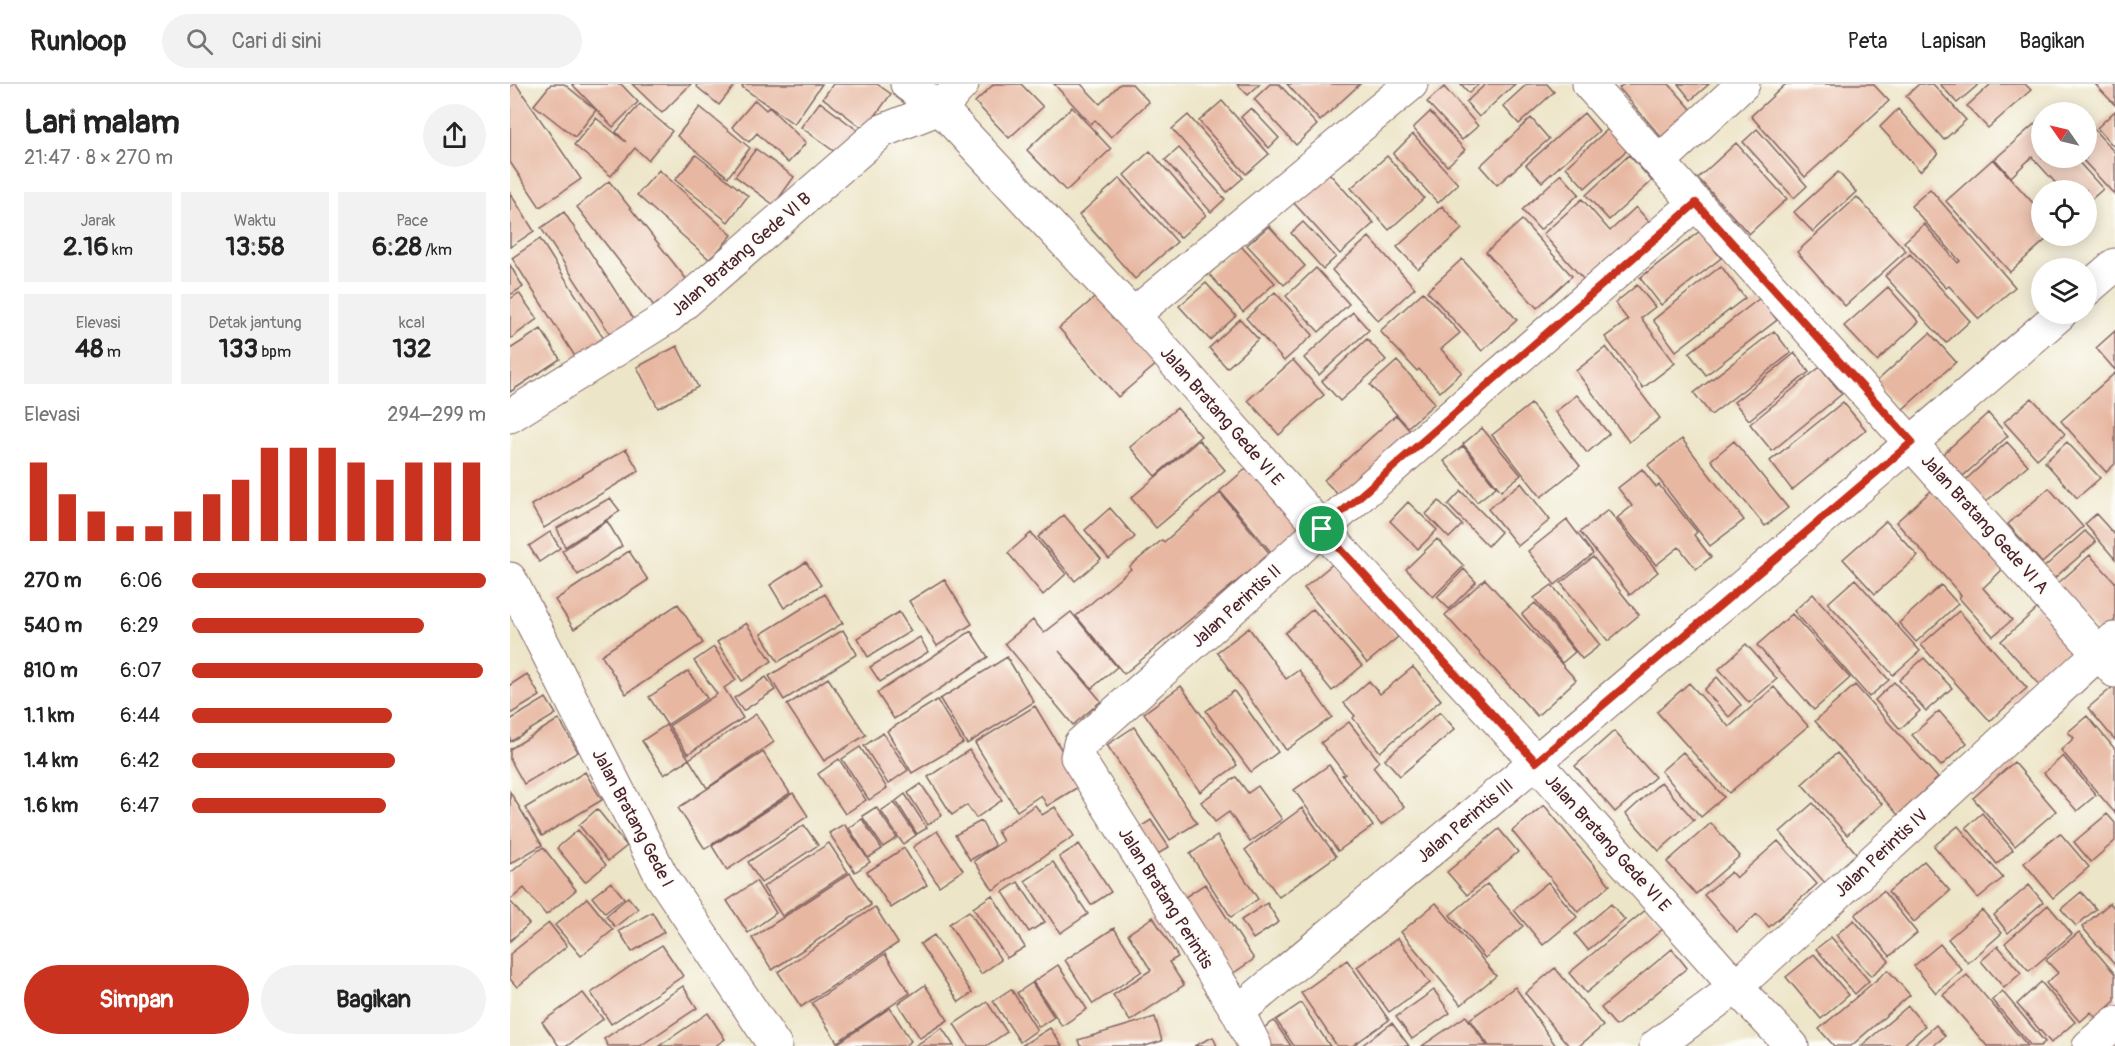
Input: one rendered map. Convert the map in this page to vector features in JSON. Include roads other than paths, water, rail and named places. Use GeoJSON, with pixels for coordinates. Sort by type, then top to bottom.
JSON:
{"type":"FeatureCollection","features":[{"type":"Feature","properties":{"kind":"street","name":"Jalan Bratang Gede VI E"},"geometry":{"type":"LineString","coordinates":[[907,84],[951,96],[1133,315],[1322,529],[1792,1046]]}},
{"type":"Feature","properties":{"kind":"street"},"geometry":{"type":"LineString","coordinates":[[1133,315],[1411,84]]}},
{"type":"Feature","properties":{"kind":"street","name":"Jalan Bratang Gede VI A"},"geometry":{"type":"LineString","coordinates":[[1589,84],[1912,442],[2109,654]]}},
{"type":"Feature","properties":{"kind":"street"},"geometry":{"type":"LineString","coordinates":[[1659,162],[1743,84]]}},
{"type":"Feature","properties":{"kind":"street","name":"Jalan Bratang Gede VI B"},"geometry":{"type":"LineString","coordinates":[[510,416],[668,317],[882,131],[951,96]]}},
{"type":"Feature","properties":{"kind":"street","name":"Jalan Perintis II"},"geometry":{"type":"LineString","coordinates":[[1077,751],[1080,744],[1322,529],[1696,203]]}},
{"type":"Feature","properties":{"kind":"street"},"geometry":{"type":"LineString","coordinates":[[2097,281],[2115,265]]}},
{"type":"Feature","properties":{"kind":"street"},"geometry":{"type":"LineString","coordinates":[[1912,442],[2048,324]]}},
{"type":"Feature","properties":{"kind":"street","name":"Jalan Perintis III"},"geometry":{"type":"LineString","coordinates":[[1238,1012],[1912,442]]}},
{"type":"Feature","properties":{"kind":"street","name":"Jalan Bratang Gede I"},"geometry":{"type":"LineString","coordinates":[[510,579],[660,875],[775,1046]]}},
{"type":"Feature","properties":{"kind":"street","name":"Jalan Perintis IV"},"geometry":{"type":"LineString","coordinates":[[1656,1046],[1736,987],[2109,654]]}},
{"type":"Feature","properties":{"kind":"street","name":"Jalan Bratang Perintis"},"geometry":{"type":"LineString","coordinates":[[1077,751],[1077,757],[1238,1012],[1255,1046]]}},
{"type":"Feature","properties":{"kind":"street"},"geometry":{"type":"LineString","coordinates":[[2089,1046],[2115,1023]]}}]}
